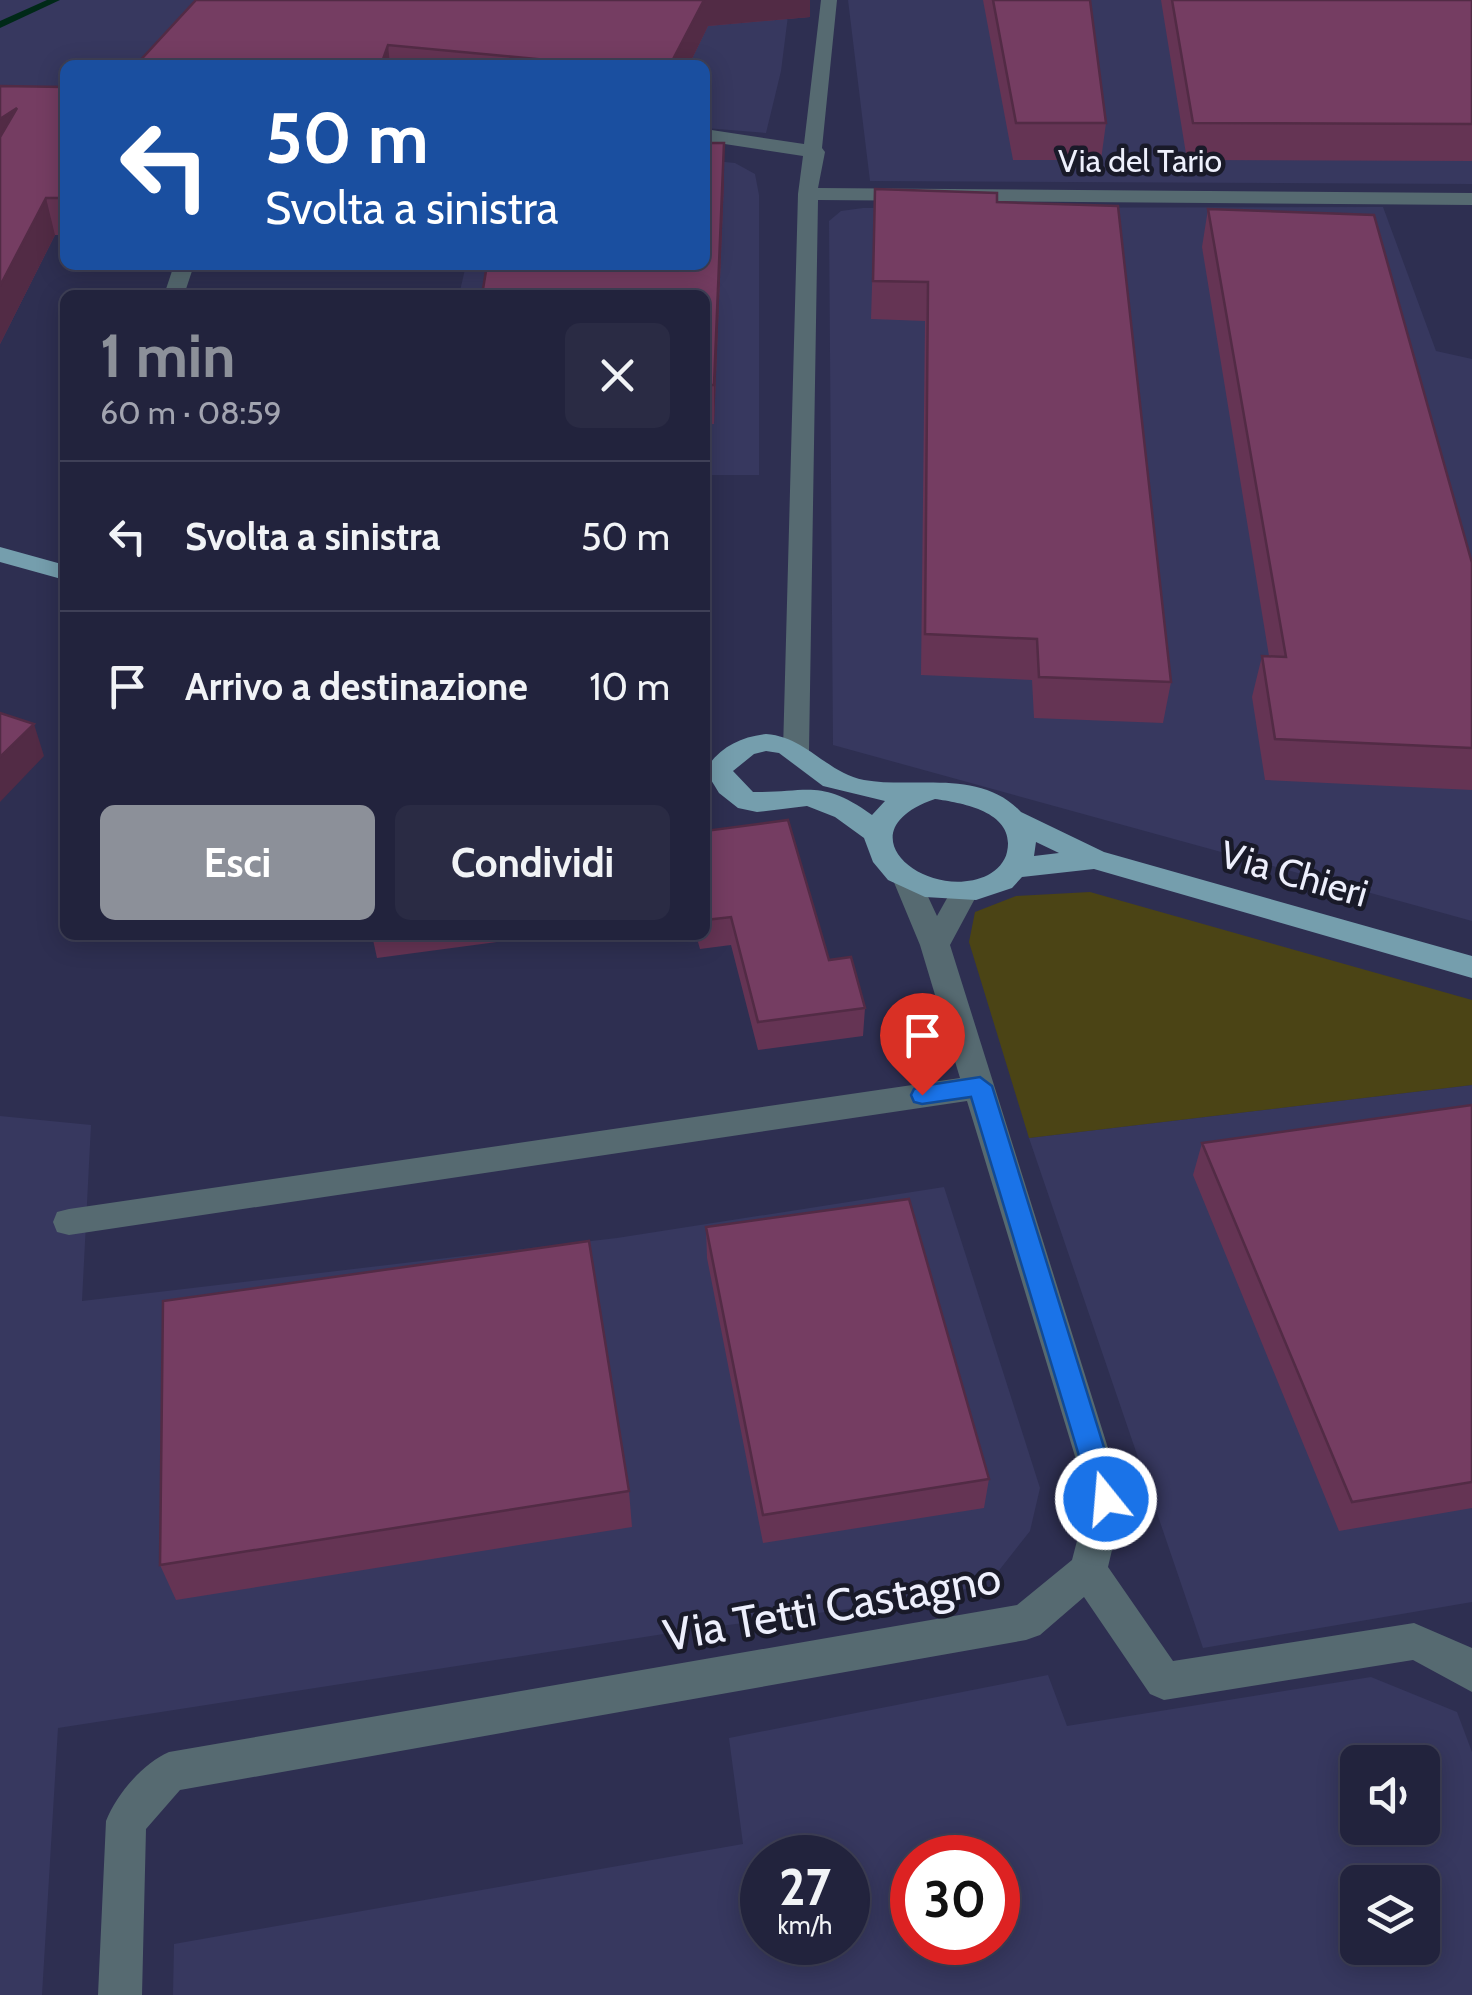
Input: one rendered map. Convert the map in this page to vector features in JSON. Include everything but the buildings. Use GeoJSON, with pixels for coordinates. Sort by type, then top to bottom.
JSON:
{"type":"FeatureCollection","features":[{"type":"Feature","properties":{"kind":"main road"},"geometry":{"type":"LineString","coordinates":[[0,554],[60,571]]}},
{"type":"Feature","properties":{"kind":"main road"},"geometry":{"type":"LineString","coordinates":[[710,744],[773,746]]}},
{"type":"Feature","properties":{"kind":"main road"},"geometry":{"type":"LineString","coordinates":[[728,790],[719,770],[730,753],[773,746]]}},
{"type":"Feature","properties":{"kind":"main road","name":"Via Chieri"},"geometry":{"type":"LineString","coordinates":[[773,746],[823,776],[867,791],[913,795],[946,790],[982,796],[1002,806],[1016,820],[1094,859],[1472,967]]}},
{"type":"Feature","properties":{"kind":"main road"},"geometry":{"type":"LineString","coordinates":[[710,777],[750,802],[811,797],[848,811],[877,834]]}},
{"type":"Feature","properties":{"kind":"main road"},"geometry":{"type":"LineString","coordinates":[[913,795],[895,804],[882,818],[877,834],[880,851],[890,867],[908,880],[930,888],[965,891]]}},
{"type":"Feature","properties":{"kind":"main road"},"geometry":{"type":"LineString","coordinates":[[1016,820],[1024,836],[1024,853],[1016,868]]}},
{"type":"Feature","properties":{"kind":"main road","name":"Via Chieri"},"geometry":{"type":"LineString","coordinates":[[965,891],[1000,881],[1016,868],[1094,859]]}},
{"type":"Feature","properties":{"kind":"street"},"geometry":{"type":"LineString","coordinates":[[773,746],[798,715],[808,194],[816,152],[830,0]]}},
{"type":"Feature","properties":{"kind":"street"},"geometry":{"type":"LineString","coordinates":[[710,136],[816,152]]}},
{"type":"Feature","properties":{"kind":"street","name":"Via del Tario"},"geometry":{"type":"LineString","coordinates":[[808,194],[1472,199]]}},
{"type":"Feature","properties":{"kind":"street"},"geometry":{"type":"LineString","coordinates":[[908,880],[935,945],[1106,1499],[1088,1570],[1164,1681],[1414,1641],[1462,1662],[1472,1673]]}},
{"type":"Feature","properties":{"kind":"street"},"geometry":{"type":"LineString","coordinates":[[935,945],[965,891]]}},
{"type":"Feature","properties":{"kind":"street"},"geometry":{"type":"LineString","coordinates":[[69,1222],[980,1086]]}},
{"type":"Feature","properties":{"kind":"street","name":"Via Tetti Castagno"},"geometry":{"type":"LineString","coordinates":[[120,1995],[126,1821],[170,1772],[1026,1622],[1088,1570]]}},
{"type":"Feature","properties":{"kind":"shaded area"},"geometry":{"type":"Polygon","coordinates":[[[0,0],[790,0],[781,71],[766,133],[710,128],[710,60],[60,60],[60,86],[4,88],[0,105],[0,0]]]}},
{"type":"Feature","properties":{"kind":"shaded area"},"geometry":{"type":"Polygon","coordinates":[[[848,0],[1472,0],[1472,184],[870,181],[848,0]]]}},
{"type":"Feature","properties":{"kind":"shaded area"},"geometry":{"type":"Polygon","coordinates":[[[710,160],[735,163],[755,174],[759,195],[759,475],[710,475],[710,290],[460,290],[465,270],[710,270],[710,160]]]}},
{"type":"Feature","properties":{"kind":"shaded area"},"geometry":{"type":"Polygon","coordinates":[[[1383,207],[1436,351],[1472,359],[1472,921],[833,745],[829,221],[841,211],[863,208],[1383,207]]]}},
{"type":"Feature","properties":{"kind":"shaded area"},"geometry":{"type":"Polygon","coordinates":[[[1090,892],[1472,1000],[1472,1085],[1029,1138],[969,942],[975,912],[1016,896],[1090,892]]]}},
{"type":"Feature","properties":{"kind":"shaded area"},"geometry":{"type":"Polygon","coordinates":[[[1472,1085],[1472,1602],[1203,1648],[1029,1138],[1472,1085]]]}},
{"type":"Feature","properties":{"kind":"shaded area"},"geometry":{"type":"Polygon","coordinates":[[[0,1116],[91,1125],[82,1301],[617,1238],[944,1187],[1040,1488],[1030,1531],[997,1573],[953,1595],[683,1631],[58,1728],[42,1995],[0,1995],[0,1116]]]}},
{"type":"Feature","properties":{"kind":"shaded area"},"geometry":{"type":"Polygon","coordinates":[[[1048,1675],[1067,1726],[1371,1677],[1457,1712],[1472,1752],[1472,1995],[173,1995],[174,1944],[740,1845],[740,1965],[870,1965],[870,1835],[742,1835],[729,1738],[1048,1675]]]}},
{"type":"Feature","properties":{"kind":"waterway"},"geometry":{"type":"LineString","coordinates":[[0,25],[55,0]]}},
{"type":"Feature","properties":{"kind":"route"},"geometry":{"type":"LineString","coordinates":[[922,1095],[980,1086],[1106,1499]]}}]}
